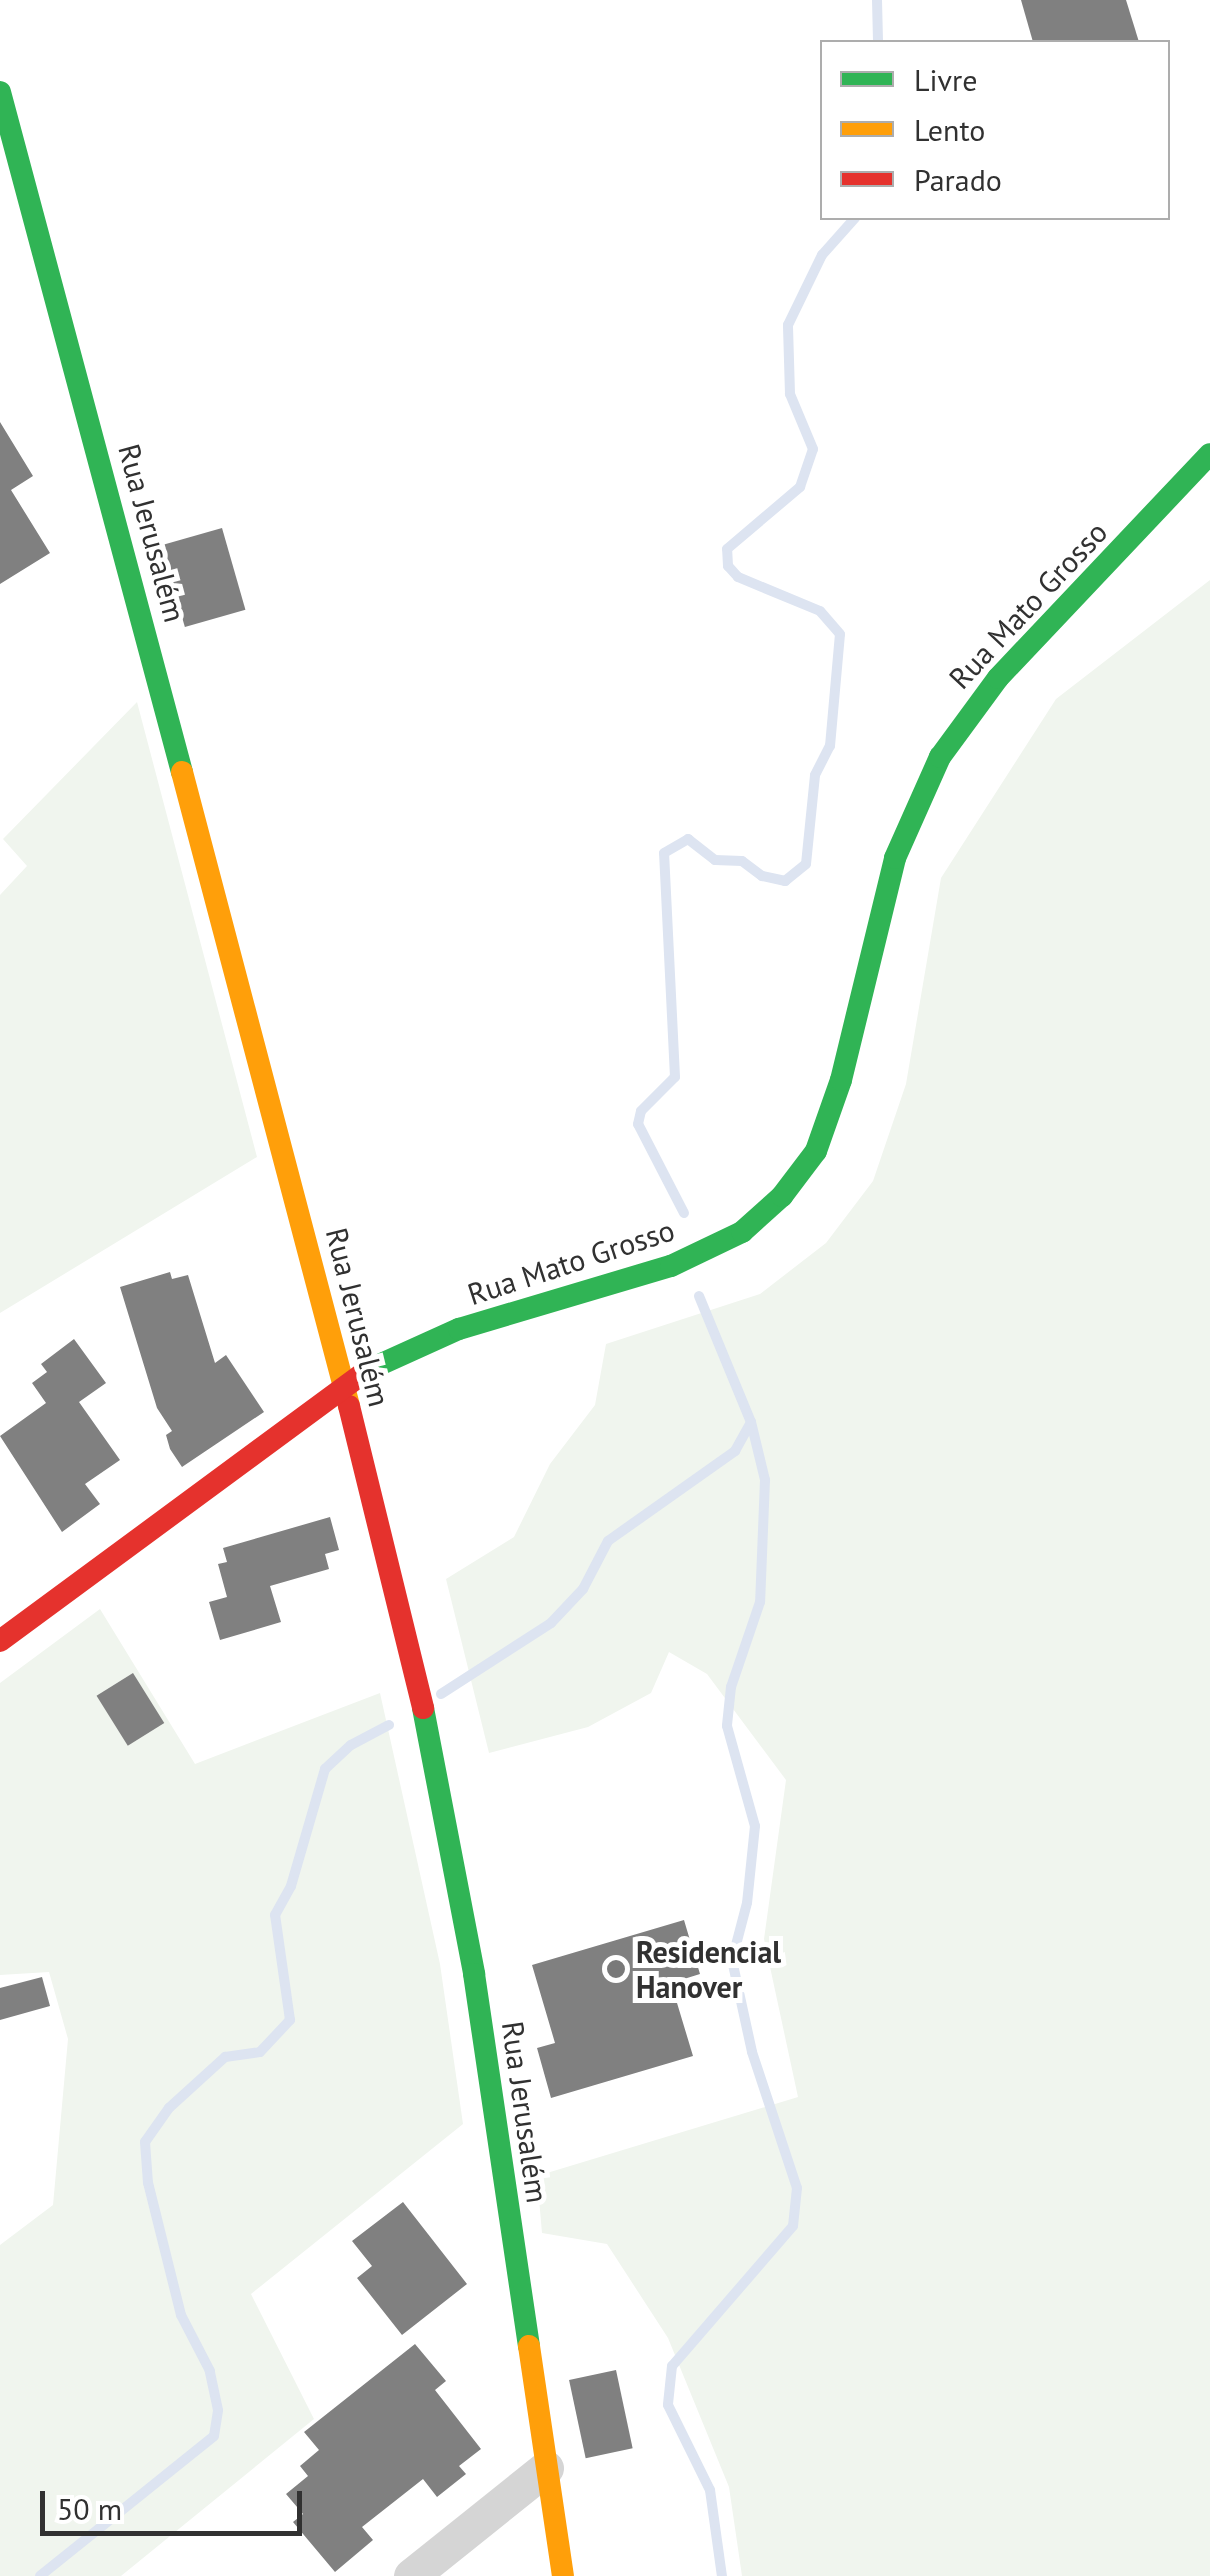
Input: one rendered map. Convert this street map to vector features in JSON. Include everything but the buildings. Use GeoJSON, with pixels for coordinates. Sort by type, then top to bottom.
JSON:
{"type":"FeatureCollection","features":[{"type":"Feature","properties":{"kind":"street","name":"Rua Jerusalém"},"geometry":{"type":"LineString","coordinates":[[0,92],[345,1386],[458,1871],[563,2576]]}},
{"type":"Feature","properties":{"kind":"street","name":"Rua Mato Grosso"},"geometry":{"type":"LineString","coordinates":[[0,1642],[345,1386],[414,1344],[671,1266],[742,1232],[782,1196],[822,1133],[895,858],[940,758],[998,678],[1210,454]]}},
{"type":"Feature","properties":{"kind":"street"},"geometry":{"type":"LineString","coordinates":[[411,2576],[546,2468]]}},
{"type":"Feature","properties":{"kind":"shaded area"},"geometry":{"type":"Polygon","coordinates":[[[1210,580],[1210,2576],[742,2576],[729,2487],[668,2338],[607,2244],[542,2233],[537,2176],[798,2097],[764,1939],[786,1780],[707,1674],[669,1652],[651,1693],[588,1727],[489,1753],[446,1579],[514,1537],[550,1464],[595,1405],[606,1344],[760,1294],[826,1243],[873,1181],[906,1084],[941,878],[1056,699],[1210,580]]]}},
{"type":"Feature","properties":{"kind":"shaded area"},"geometry":{"type":"Polygon","coordinates":[[[137,702],[257,1157],[0,1313],[0,895],[27,866],[3,839],[137,702]]]}},
{"type":"Feature","properties":{"kind":"shaded area"},"geometry":{"type":"Polygon","coordinates":[[[100,1609],[195,1764],[380,1693],[440,1964],[463,2124],[251,2294],[314,2419],[121,2576],[0,2576],[0,2245],[53,2205],[68,2039],[49,1972],[0,1975],[0,1683],[100,1609]]]}},
{"type":"Feature","properties":{"kind":"waterway"},"geometry":{"type":"LineString","coordinates":[[877,0],[878,40]]}},
{"type":"Feature","properties":{"kind":"waterway"},"geometry":{"type":"LineString","coordinates":[[684,1213],[638,1124],[641,1111],[675,1077],[664,853],[688,839],[715,860],[742,861],[762,876],[785,881],[806,864],[815,775],[830,746],[840,634],[820,611],[738,577],[728,566],[727,549],[800,487],[813,449],[790,394],[788,325],[822,255],[853,220]]}},
{"type":"Feature","properties":{"kind":"waterway"},"geometry":{"type":"LineString","coordinates":[[699,1296],[751,1422],[765,1480],[760,1602],[731,1687],[727,1726],[755,1826],[747,1903],[732,1960],[752,2052],[797,2188],[793,2226],[672,2366],[668,2405],[710,2490],[722,2576]]}},
{"type":"Feature","properties":{"kind":"waterway"},"geometry":{"type":"LineString","coordinates":[[441,1694],[551,1623],[583,1589],[608,1541],[735,1451],[751,1422]]}},
{"type":"Feature","properties":{"kind":"waterway"},"geometry":{"type":"LineString","coordinates":[[40,2576],[214,2436],[218,2410],[210,2371],[181,2315],[148,2183],[145,2142],[169,2108],[225,2057],[260,2052],[290,2020],[275,1915],[291,1886],[325,1769],[351,1745],[389,1725]]}},
{"type":"Feature","properties":{"kind":"traffic: fast"},"geometry":{"type":"LineString","coordinates":[[0,92],[182,772]]}},
{"type":"Feature","properties":{"kind":"traffic: fast"},"geometry":{"type":"LineString","coordinates":[[368,1370],[459,1329],[671,1266],[742,1232],[782,1196],[816,1151],[841,1080],[895,858],[940,757],[998,678],[1210,454]]}},
{"type":"Feature","properties":{"kind":"traffic: fast"},"geometry":{"type":"LineString","coordinates":[[423,1708],[474,1974],[529,2346]]}},
{"type":"Feature","properties":{"kind":"traffic: slow"},"geometry":{"type":"LineString","coordinates":[[182,772],[349,1406]]}},
{"type":"Feature","properties":{"kind":"traffic: slow"},"geometry":{"type":"LineString","coordinates":[[529,2346],[563,2576]]}},
{"type":"Feature","properties":{"kind":"traffic: jam"},"geometry":{"type":"LineString","coordinates":[[0,1641],[368,1370]]}},
{"type":"Feature","properties":{"kind":"traffic: jam"},"geometry":{"type":"LineString","coordinates":[[349,1406],[423,1708]]}},
{"type":"Feature","properties":{"kind":"place","name":"Residencial Hanover"},"geometry":{"type":"Point","coordinates":[616,1969]}}]}
